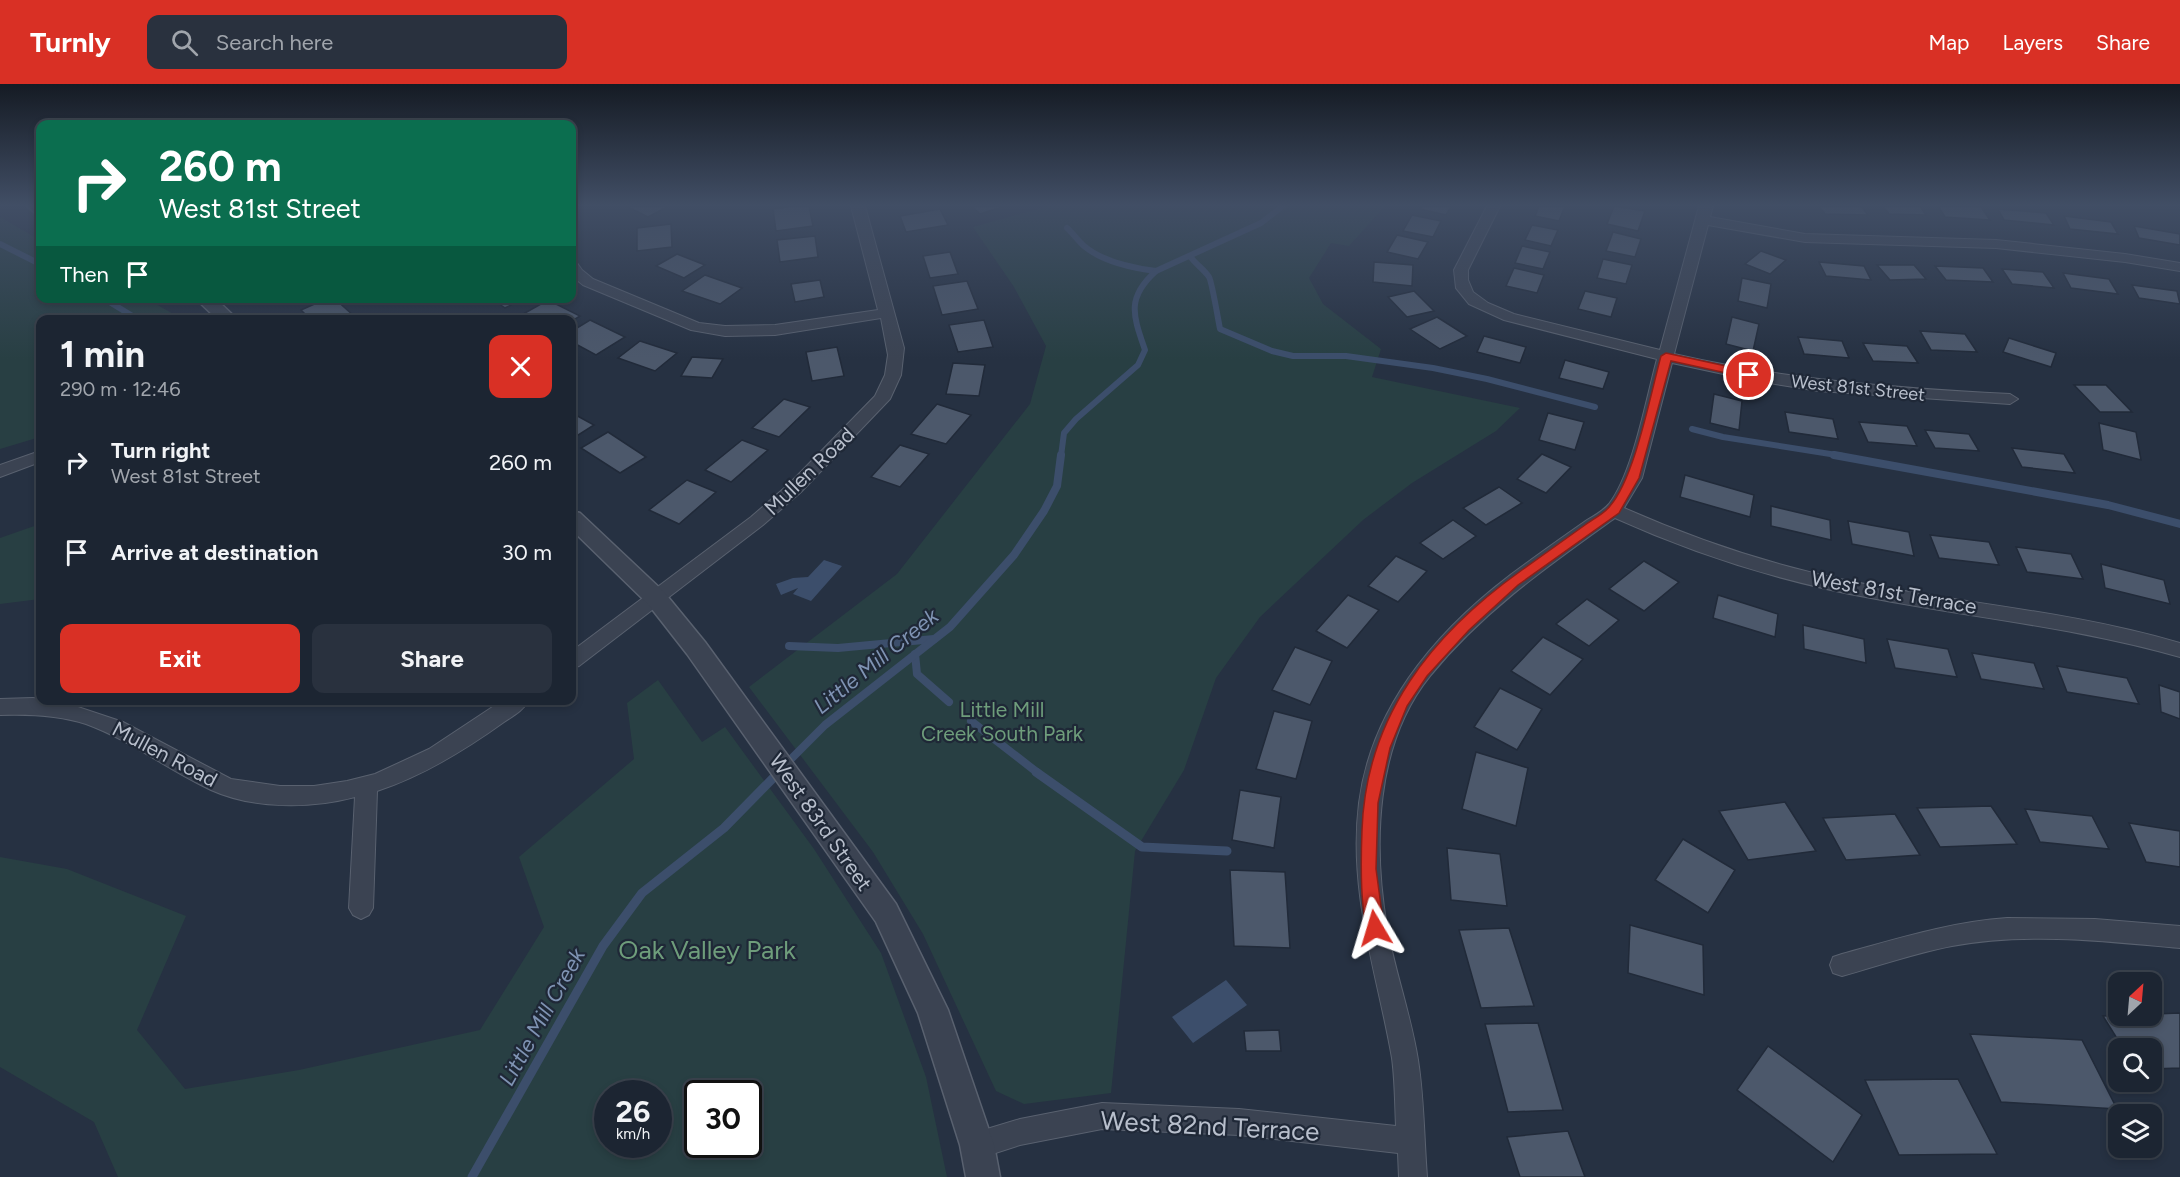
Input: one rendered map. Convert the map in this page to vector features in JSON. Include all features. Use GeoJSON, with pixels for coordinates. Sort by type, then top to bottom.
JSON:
{"type":"FeatureCollection","features":[{"type":"Feature","properties":{"kind":"street","name":"Mullen Road"},"geometry":{"type":"LineString","coordinates":[[576,658],[757,521],[795,488],[882,399],[891,384],[897,363],[896,348],[871,257]]}},
{"type":"Feature","properties":{"kind":"street","name":"West 81st Street"},"geometry":{"type":"LineString","coordinates":[[1468,257],[1461,270],[1459,281],[1467,296],[1485,308],[1509,317],[1666,356],[1794,382],[1886,392],[2010,399]]}},
{"type":"Feature","properties":{"kind":"street"},"geometry":{"type":"LineString","coordinates":[[1413,1177],[1405,1060],[1396,1011],[1375,928],[1368,869],[1370,803],[1382,748],[1406,696],[1422,672],[1464,626],[1513,582],[1614,510],[1633,478],[1692,257]]}},
{"type":"Feature","properties":{"kind":"street"},"geometry":{"type":"LineString","coordinates":[[2116,257],[2180,267]]}},
{"type":"Feature","properties":{"kind":"street"},"geometry":{"type":"LineString","coordinates":[[576,273],[588,282],[696,327],[725,331],[753,332],[885,313]]}},
{"type":"Feature","properties":{"kind":"street"},"geometry":{"type":"LineString","coordinates":[[210,303],[223,315]]}},
{"type":"Feature","properties":{"kind":"street"},"geometry":{"type":"LineString","coordinates":[[0,471],[36,458]]}},
{"type":"Feature","properties":{"kind":"street","name":"West 81st Terrace"},"geometry":{"type":"LineString","coordinates":[[1614,510],[1679,537],[1748,561],[1809,578],[1873,591],[2110,630],[2180,650]]}},
{"type":"Feature","properties":{"kind":"street","name":"West 83rd Street"},"geometry":{"type":"LineString","coordinates":[[576,522],[656,598],[696,648],[886,914],[933,1010],[977,1145],[983,1177]]}},
{"type":"Feature","properties":{"kind":"street","name":"Mullen Road"},"geometry":{"type":"LineString","coordinates":[[0,707],[29,706],[74,711],[112,724],[220,784],[259,794],[292,796],[366,787],[413,769],[450,749],[512,705]]}},
{"type":"Feature","properties":{"kind":"street"},"geometry":{"type":"LineString","coordinates":[[361,908],[366,787]]}},
{"type":"Feature","properties":{"kind":"street"},"geometry":{"type":"LineString","coordinates":[[1842,965],[1953,935],[1997,931],[2102,930],[2180,937]]}},
{"type":"Feature","properties":{"kind":"street","name":"West 82nd Terrace"},"geometry":{"type":"LineString","coordinates":[[977,1145],[1020,1132],[1102,1116],[1239,1122],[1411,1142]]}},
{"type":"Feature","properties":{"kind":"green space"},"geometry":{"type":"Polygon","coordinates":[[[0,257],[36,257],[36,303],[154,303],[175,315],[36,315],[36,438],[0,449],[0,257]]]}},
{"type":"Feature","properties":{"kind":"green space","name":"Little Mill Creek South Park"},"geometry":{"type":"Polygon","coordinates":[[[994,257],[1322,257],[1309,278],[1323,304],[1381,349],[1372,377],[1520,408],[1496,431],[1412,483],[1363,520],[1260,617],[1216,678],[1184,770],[1135,851],[1111,1093],[1024,1104],[996,1091],[923,934],[873,852],[749,687],[897,574],[1030,404],[1046,346],[1014,287],[994,257]]]}},
{"type":"Feature","properties":{"kind":"green space"},"geometry":{"type":"Polygon","coordinates":[[[36,525],[36,600],[0,604],[0,538],[36,525]]]}},
{"type":"Feature","properties":{"kind":"green space","name":"Oak Valley Park"},"geometry":{"type":"Polygon","coordinates":[[[658,680],[702,742],[725,727],[814,849],[881,953],[926,1077],[947,1177],[118,1177],[94,1122],[0,1067],[0,857],[67,869],[186,916],[137,1030],[185,1089],[299,1070],[480,1030],[544,927],[519,857],[634,759],[627,703],[658,680]]]}},
{"type":"Feature","properties":{"kind":"water"},"geometry":{"type":"Polygon","coordinates":[[[824,560],[842,566],[811,601],[793,594],[798,588],[781,595],[776,584],[793,578],[808,577],[824,560]]]}},
{"type":"Feature","properties":{"kind":"water"},"geometry":{"type":"Polygon","coordinates":[[[1226,980],[1247,1005],[1193,1043],[1172,1017],[1226,980]]]}},
{"type":"Feature","properties":{"kind":"building"},"geometry":{"type":"Polygon","coordinates":[[[672,257],[685,257],[705,265],[684,278],[656,266],[672,257]]]}},
{"type":"Feature","properties":{"kind":"building"},"geometry":{"type":"Polygon","coordinates":[[[779,257],[818,257],[780,262],[779,257]]]}},
{"type":"Feature","properties":{"kind":"building"},"geometry":{"type":"Polygon","coordinates":[[[923,257],[952,257],[958,274],[930,278],[923,257]]]}},
{"type":"Feature","properties":{"kind":"building"},"geometry":{"type":"Polygon","coordinates":[[[1517,257],[1548,257],[1543,269],[1515,263],[1517,257]]]}},
{"type":"Feature","properties":{"kind":"building"},"geometry":{"type":"Polygon","coordinates":[[[1754,257],[1778,257],[1786,260],[1770,274],[1745,264],[1754,257]]]}},
{"type":"Feature","properties":{"kind":"building"},"geometry":{"type":"Polygon","coordinates":[[[1603,259],[1632,265],[1626,284],[1597,278],[1603,259]]]}},
{"type":"Feature","properties":{"kind":"building"},"geometry":{"type":"Polygon","coordinates":[[[1374,262],[1413,265],[1412,286],[1373,282],[1374,262]]]}},
{"type":"Feature","properties":{"kind":"building"},"geometry":{"type":"Polygon","coordinates":[[[1819,262],[1864,266],[1871,280],[1826,276],[1819,262]]]}},
{"type":"Feature","properties":{"kind":"building"},"geometry":{"type":"Polygon","coordinates":[[[1877,265],[1914,265],[1926,279],[1890,280],[1877,265]]]}},
{"type":"Feature","properties":{"kind":"building"},"geometry":{"type":"Polygon","coordinates":[[[1935,266],[1983,268],[1993,282],[1946,280],[1935,266]]]}},
{"type":"Feature","properties":{"kind":"building"},"geometry":{"type":"Polygon","coordinates":[[[1514,268],[1544,275],[1537,293],[1506,286],[1514,268]]]}},
{"type":"Feature","properties":{"kind":"building"},"geometry":{"type":"Polygon","coordinates":[[[2002,269],[2043,272],[2054,288],[2012,284],[2002,269]]]}},
{"type":"Feature","properties":{"kind":"building"},"geometry":{"type":"Polygon","coordinates":[[[2063,273],[2109,279],[2118,294],[2071,288],[2063,273]]]}},
{"type":"Feature","properties":{"kind":"building"},"geometry":{"type":"Polygon","coordinates":[[[705,275],[742,288],[720,304],[682,291],[705,275]]]}},
{"type":"Feature","properties":{"kind":"building"},"geometry":{"type":"Polygon","coordinates":[[[1742,278],[1771,284],[1767,308],[1738,301],[1742,278]]]}},
{"type":"Feature","properties":{"kind":"building"},"geometry":{"type":"Polygon","coordinates":[[[820,280],[824,297],[795,302],[791,284],[820,280]]]}},
{"type":"Feature","properties":{"kind":"building"},"geometry":{"type":"Polygon","coordinates":[[[967,281],[978,309],[942,315],[933,286],[967,281]]]}},
{"type":"Feature","properties":{"kind":"building"},"geometry":{"type":"Polygon","coordinates":[[[2132,285],[2177,291],[2180,304],[2139,298],[2132,285]]]}},
{"type":"Feature","properties":{"kind":"building"},"geometry":{"type":"Polygon","coordinates":[[[1414,291],[1434,311],[1407,317],[1388,297],[1414,291]]]}},
{"type":"Feature","properties":{"kind":"building"},"geometry":{"type":"Polygon","coordinates":[[[1585,291],[1617,298],[1611,317],[1578,309],[1585,291]]]}},
{"type":"Feature","properties":{"kind":"building"},"geometry":{"type":"Polygon","coordinates":[[[317,303],[340,303],[353,315],[306,315],[301,310],[317,303]]]}},
{"type":"Feature","properties":{"kind":"building"},"geometry":{"type":"Polygon","coordinates":[[[498,303],[515,303],[505,308],[498,303]]]}},
{"type":"Feature","properties":{"kind":"building"},"geometry":{"type":"Polygon","coordinates":[[[543,303],[554,303],[580,316],[576,318],[576,315],[521,315],[543,303]]]}},
{"type":"Feature","properties":{"kind":"building"},"geometry":{"type":"Polygon","coordinates":[[[1437,317],[1467,336],[1440,349],[1410,329],[1437,317]]]}},
{"type":"Feature","properties":{"kind":"building"},"geometry":{"type":"Polygon","coordinates":[[[1732,317],[1759,324],[1753,351],[1726,344],[1732,317]]]}},
{"type":"Feature","properties":{"kind":"building"},"geometry":{"type":"Polygon","coordinates":[[[590,320],[625,337],[596,355],[576,344],[576,329],[590,320]]]}},
{"type":"Feature","properties":{"kind":"building"},"geometry":{"type":"Polygon","coordinates":[[[984,320],[993,347],[958,352],[949,325],[984,320]]]}},
{"type":"Feature","properties":{"kind":"building"},"geometry":{"type":"Polygon","coordinates":[[[1920,331],[1965,334],[1977,352],[1931,350],[1920,331]]]}},
{"type":"Feature","properties":{"kind":"building"},"geometry":{"type":"Polygon","coordinates":[[[1484,336],[1526,347],[1520,363],[1477,352],[1484,336]]]}},
{"type":"Feature","properties":{"kind":"building"},"geometry":{"type":"Polygon","coordinates":[[[1798,337],[1842,341],[1849,358],[1804,354],[1798,337]]]}},
{"type":"Feature","properties":{"kind":"building"},"geometry":{"type":"Polygon","coordinates":[[[2009,338],[2056,353],[2051,367],[2003,352],[2009,338]]]}},
{"type":"Feature","properties":{"kind":"building"},"geometry":{"type":"Polygon","coordinates":[[[640,341],[677,353],[655,371],[618,358],[640,341]]]}},
{"type":"Feature","properties":{"kind":"building"},"geometry":{"type":"Polygon","coordinates":[[[1863,343],[1907,346],[1918,363],[1873,361],[1863,343]]]}},
{"type":"Feature","properties":{"kind":"building"},"geometry":{"type":"Polygon","coordinates":[[[837,347],[844,376],[812,381],[806,352],[837,347]]]}},
{"type":"Feature","properties":{"kind":"building"},"geometry":{"type":"Polygon","coordinates":[[[692,357],[723,359],[712,378],[681,376],[692,357]]]}},
{"type":"Feature","properties":{"kind":"building"},"geometry":{"type":"Polygon","coordinates":[[[1565,360],[1609,372],[1603,389],[1559,378],[1565,360]]]}},
{"type":"Feature","properties":{"kind":"building"},"geometry":{"type":"Polygon","coordinates":[[[953,363],[985,365],[979,396],[946,394],[953,363]]]}},
{"type":"Feature","properties":{"kind":"building"},"geometry":{"type":"Polygon","coordinates":[[[2074,385],[2106,385],[2132,412],[2100,412],[2074,385]]]}},
{"type":"Feature","properties":{"kind":"building"},"geometry":{"type":"Polygon","coordinates":[[[1714,394],[1742,401],[1739,430],[1710,423],[1714,394]]]}},
{"type":"Feature","properties":{"kind":"building"},"geometry":{"type":"Polygon","coordinates":[[[784,399],[810,407],[779,437],[752,428],[784,399]]]}},
{"type":"Feature","properties":{"kind":"building"},"geometry":{"type":"Polygon","coordinates":[[[937,404],[971,415],[946,444],[911,434],[937,404]]]}},
{"type":"Feature","properties":{"kind":"building"},"geometry":{"type":"Polygon","coordinates":[[[1785,412],[1833,419],[1838,439],[1789,432],[1785,412]]]}},
{"type":"Feature","properties":{"kind":"building"},"geometry":{"type":"Polygon","coordinates":[[[1548,413],[1584,422],[1575,450],[1539,440],[1548,413]]]}},
{"type":"Feature","properties":{"kind":"building"},"geometry":{"type":"Polygon","coordinates":[[[576,415],[594,425],[576,436],[576,415]]]}},
{"type":"Feature","properties":{"kind":"building"},"geometry":{"type":"Polygon","coordinates":[[[1859,422],[1907,426],[1917,446],[1868,442],[1859,422]]]}},
{"type":"Feature","properties":{"kind":"building"},"geometry":{"type":"Polygon","coordinates":[[[2099,423],[2136,432],[2141,460],[2103,450],[2099,423]]]}},
{"type":"Feature","properties":{"kind":"building"},"geometry":{"type":"Polygon","coordinates":[[[1925,430],[1969,434],[1979,451],[1935,448],[1925,430]]]}},
{"type":"Feature","properties":{"kind":"building"},"geometry":{"type":"Polygon","coordinates":[[[608,432],[646,457],[620,473],[581,448],[608,432]]]}},
{"type":"Feature","properties":{"kind":"building"},"geometry":{"type":"Polygon","coordinates":[[[742,440],[768,450],[731,482],[705,470],[742,440]]]}},
{"type":"Feature","properties":{"kind":"building"},"geometry":{"type":"Polygon","coordinates":[[[900,445],[929,454],[900,487],[871,477],[900,445]]]}},
{"type":"Feature","properties":{"kind":"building"},"geometry":{"type":"Polygon","coordinates":[[[2012,448],[2064,454],[2075,473],[2022,467],[2012,448]]]}},
{"type":"Feature","properties":{"kind":"building"},"geometry":{"type":"Polygon","coordinates":[[[1542,454],[1571,467],[1546,493],[1517,479],[1542,454]]]}},
{"type":"Feature","properties":{"kind":"building"},"geometry":{"type":"Polygon","coordinates":[[[1685,475],[1754,495],[1750,517],[1680,497],[1685,475]]]}},
{"type":"Feature","properties":{"kind":"building"},"geometry":{"type":"Polygon","coordinates":[[[687,480],[716,492],[679,524],[649,510],[687,480]]]}},
{"type":"Feature","properties":{"kind":"building"},"geometry":{"type":"Polygon","coordinates":[[[1499,487],[1522,503],[1486,525],[1463,508],[1499,487]]]}},
{"type":"Feature","properties":{"kind":"building"},"geometry":{"type":"Polygon","coordinates":[[[1771,506],[1830,520],[1831,540],[1771,526],[1771,506]]]}},
{"type":"Feature","properties":{"kind":"building"},"geometry":{"type":"Polygon","coordinates":[[[1453,520],[1476,536],[1443,559],[1420,543],[1453,520]]]}},
{"type":"Feature","properties":{"kind":"building"},"geometry":{"type":"Polygon","coordinates":[[[1848,521],[1909,532],[1914,556],[1852,544],[1848,521]]]}},
{"type":"Feature","properties":{"kind":"building"},"geometry":{"type":"Polygon","coordinates":[[[1930,535],[1989,542],[1999,565],[1939,558],[1930,535]]]}},
{"type":"Feature","properties":{"kind":"building"},"geometry":{"type":"Polygon","coordinates":[[[2016,547],[2071,554],[2083,579],[2027,572],[2016,547]]]}},
{"type":"Feature","properties":{"kind":"building"},"geometry":{"type":"Polygon","coordinates":[[[1396,556],[1427,571],[1398,602],[1368,586],[1396,556]]]}},
{"type":"Feature","properties":{"kind":"building"},"geometry":{"type":"Polygon","coordinates":[[[1644,561],[1679,582],[1644,611],[1609,589],[1644,561]]]}},
{"type":"Feature","properties":{"kind":"building"},"geometry":{"type":"Polygon","coordinates":[[[2101,564],[2164,580],[2170,604],[2105,588],[2101,564]]]}},
{"type":"Feature","properties":{"kind":"building"},"geometry":{"type":"Polygon","coordinates":[[[1348,595],[1379,610],[1347,648],[1316,631],[1348,595]]]}},
{"type":"Feature","properties":{"kind":"building"},"geometry":{"type":"Polygon","coordinates":[[[1718,595],[1778,614],[1775,637],[1713,618],[1718,595]]]}},
{"type":"Feature","properties":{"kind":"building"},"geometry":{"type":"Polygon","coordinates":[[[1587,599],[1619,620],[1589,646],[1556,624],[1587,599]]]}},
{"type":"Feature","properties":{"kind":"building"},"geometry":{"type":"Polygon","coordinates":[[[1803,625],[1864,639],[1866,663],[1804,649],[1803,625]]]}},
{"type":"Feature","properties":{"kind":"building"},"geometry":{"type":"Polygon","coordinates":[[[1543,637],[1583,659],[1550,695],[1511,671],[1543,637]]]}},
{"type":"Feature","properties":{"kind":"building"},"geometry":{"type":"Polygon","coordinates":[[[1887,639],[1948,649],[1957,677],[1895,668],[1887,639]]]}},
{"type":"Feature","properties":{"kind":"building"},"geometry":{"type":"Polygon","coordinates":[[[1295,647],[1332,661],[1310,705],[1272,690],[1295,647]]]}},
{"type":"Feature","properties":{"kind":"building"},"geometry":{"type":"Polygon","coordinates":[[[1972,653],[2034,663],[2044,689],[1981,679],[1972,653]]]}},
{"type":"Feature","properties":{"kind":"building"},"geometry":{"type":"Polygon","coordinates":[[[2057,666],[2127,678],[2139,704],[2067,692],[2057,666]]]}},
{"type":"Feature","properties":{"kind":"building"},"geometry":{"type":"Polygon","coordinates":[[[2159,685],[2180,692],[2180,719],[2161,712],[2159,685]]]}},
{"type":"Feature","properties":{"kind":"building"},"geometry":{"type":"Polygon","coordinates":[[[1500,688],[1542,709],[1517,750],[1474,727],[1500,688]]]}},
{"type":"Feature","properties":{"kind":"building"},"geometry":{"type":"Polygon","coordinates":[[[1274,711],[1312,721],[1296,779],[1256,769],[1274,711]]]}},
{"type":"Feature","properties":{"kind":"building"},"geometry":{"type":"Polygon","coordinates":[[[1476,752],[1528,768],[1516,826],[1462,809],[1476,752]]]}},
{"type":"Feature","properties":{"kind":"building"},"geometry":{"type":"Polygon","coordinates":[[[1240,790],[1281,797],[1274,848],[1232,840],[1240,790]]]}},
{"type":"Feature","properties":{"kind":"building"},"geometry":{"type":"Polygon","coordinates":[[[1785,802],[1816,851],[1748,860],[1719,811],[1785,802]]]}},
{"type":"Feature","properties":{"kind":"building"},"geometry":{"type":"Polygon","coordinates":[[[1991,806],[2017,844],[1940,847],[1917,808],[1991,806]]]}},
{"type":"Feature","properties":{"kind":"building"},"geometry":{"type":"Polygon","coordinates":[[[2025,809],[2092,816],[2109,849],[2040,842],[2025,809]]]}},
{"type":"Feature","properties":{"kind":"building"},"geometry":{"type":"Polygon","coordinates":[[[1895,814],[1920,855],[1846,860],[1823,818],[1895,814]]]}},
{"type":"Feature","properties":{"kind":"building"},"geometry":{"type":"Polygon","coordinates":[[[2129,823],[2180,831],[2180,867],[2146,862],[2129,823]]]}},
{"type":"Feature","properties":{"kind":"building"},"geometry":{"type":"Polygon","coordinates":[[[1683,839],[1735,870],[1708,913],[1655,880],[1683,839]]]}},
{"type":"Feature","properties":{"kind":"building"},"geometry":{"type":"Polygon","coordinates":[[[1447,848],[1500,854],[1507,906],[1451,900],[1447,848]]]}},
{"type":"Feature","properties":{"kind":"building"},"geometry":{"type":"Polygon","coordinates":[[[1230,870],[1285,872],[1290,948],[1234,946],[1230,870]]]}},
{"type":"Feature","properties":{"kind":"building"},"geometry":{"type":"Polygon","coordinates":[[[1630,925],[1703,945],[1704,995],[1628,973],[1630,925]]]}},
{"type":"Feature","properties":{"kind":"building"},"geometry":{"type":"Polygon","coordinates":[[[1509,928],[1534,1006],[1481,1008],[1459,930],[1509,928]]]}},
{"type":"Feature","properties":{"kind":"building"},"geometry":{"type":"Polygon","coordinates":[[[2180,1013],[2180,1068],[2162,1069],[2162,1038],[2117,1038],[2109,1026],[2162,1026],[2162,1014],[2180,1013]]]}},
{"type":"Feature","properties":{"kind":"building"},"geometry":{"type":"Polygon","coordinates":[[[1538,1023],[1563,1110],[1508,1112],[1485,1024],[1538,1023]]]}},
{"type":"Feature","properties":{"kind":"building"},"geometry":{"type":"Polygon","coordinates":[[[1279,1030],[1281,1051],[1246,1051],[1244,1031],[1279,1030]]]}},
{"type":"Feature","properties":{"kind":"building"},"geometry":{"type":"Polygon","coordinates":[[[1970,1034],[2082,1040],[2114,1104],[2108,1104],[2108,1108],[2001,1102],[1970,1034]]]}},
{"type":"Feature","properties":{"kind":"building"},"geometry":{"type":"Polygon","coordinates":[[[1768,1046],[1862,1115],[1833,1162],[1737,1090],[1768,1046]]]}},
{"type":"Feature","properties":{"kind":"building"},"geometry":{"type":"Polygon","coordinates":[[[1958,1079],[1997,1154],[1899,1155],[1865,1080],[1958,1079]]]}},
{"type":"Feature","properties":{"kind":"building"},"geometry":{"type":"Polygon","coordinates":[[[1568,1131],[1585,1177],[1520,1177],[1507,1137],[1568,1131]]]}},
{"type":"Feature","properties":{"kind":"waterway"},"geometry":{"type":"LineString","coordinates":[[26,257],[36,262]]}},
{"type":"Feature","properties":{"kind":"waterway"},"geometry":{"type":"LineString","coordinates":[[1102,257],[1128,266],[1156,271]]}},
{"type":"Feature","properties":{"kind":"waterway","name":"Little Mill Creek"},"geometry":{"type":"LineString","coordinates":[[1156,271],[1187,257]]}},
{"type":"Feature","properties":{"kind":"waterway"},"geometry":{"type":"LineString","coordinates":[[1191,257],[1209,277],[1220,329],[1272,351],[1293,356],[1346,356],[1433,368],[1487,379],[1595,407]]}},
{"type":"Feature","properties":{"kind":"waterway","name":"Little Mill Creek"},"geometry":{"type":"LineString","coordinates":[[1061,456],[1064,433],[1076,419],[1138,365],[1145,350],[1135,317],[1136,299],[1146,281],[1156,271]]}},
{"type":"Feature","properties":{"kind":"waterway"},"geometry":{"type":"LineString","coordinates":[[111,303],[131,315]]}},
{"type":"Feature","properties":{"kind":"waterway"},"geometry":{"type":"LineString","coordinates":[[1692,429],[1723,437],[1843,456]]}},
{"type":"Feature","properties":{"kind":"waterway","name":"Little Mill Creek"},"geometry":{"type":"LineString","coordinates":[[915,654],[950,627],[1014,555],[1044,511],[1057,486],[1061,455]]}},
{"type":"Feature","properties":{"kind":"waterway"},"geometry":{"type":"LineString","coordinates":[[1834,455],[2108,505],[2180,524]]}},
{"type":"Feature","properties":{"kind":"waterway"},"geometry":{"type":"LineString","coordinates":[[789,646],[838,648],[934,639]]}},
{"type":"Feature","properties":{"kind":"waterway","name":"Little Mill Creek"},"geometry":{"type":"LineString","coordinates":[[777,773],[825,725],[915,654]]}},
{"type":"Feature","properties":{"kind":"waterway"},"geometry":{"type":"LineString","coordinates":[[915,654],[917,674],[949,702]]}},
{"type":"Feature","properties":{"kind":"waterway"},"geometry":{"type":"LineString","coordinates":[[971,721],[1038,773]]}},
{"type":"Feature","properties":{"kind":"waterway","name":"Little Mill Creek"},"geometry":{"type":"LineString","coordinates":[[472,1177],[603,946],[642,893],[724,828],[779,772]]}},
{"type":"Feature","properties":{"kind":"waterway"},"geometry":{"type":"LineString","coordinates":[[1036,772],[1142,847],[1227,851]]}},
{"type":"Feature","properties":{"kind":"route"},"geometry":{"type":"LineString","coordinates":[[1375,928],[1368,869],[1370,803],[1382,748],[1401,704],[1422,672],[1464,626],[1513,582],[1614,510],[1633,478],[1666,356],[1749,375]]}}]}
